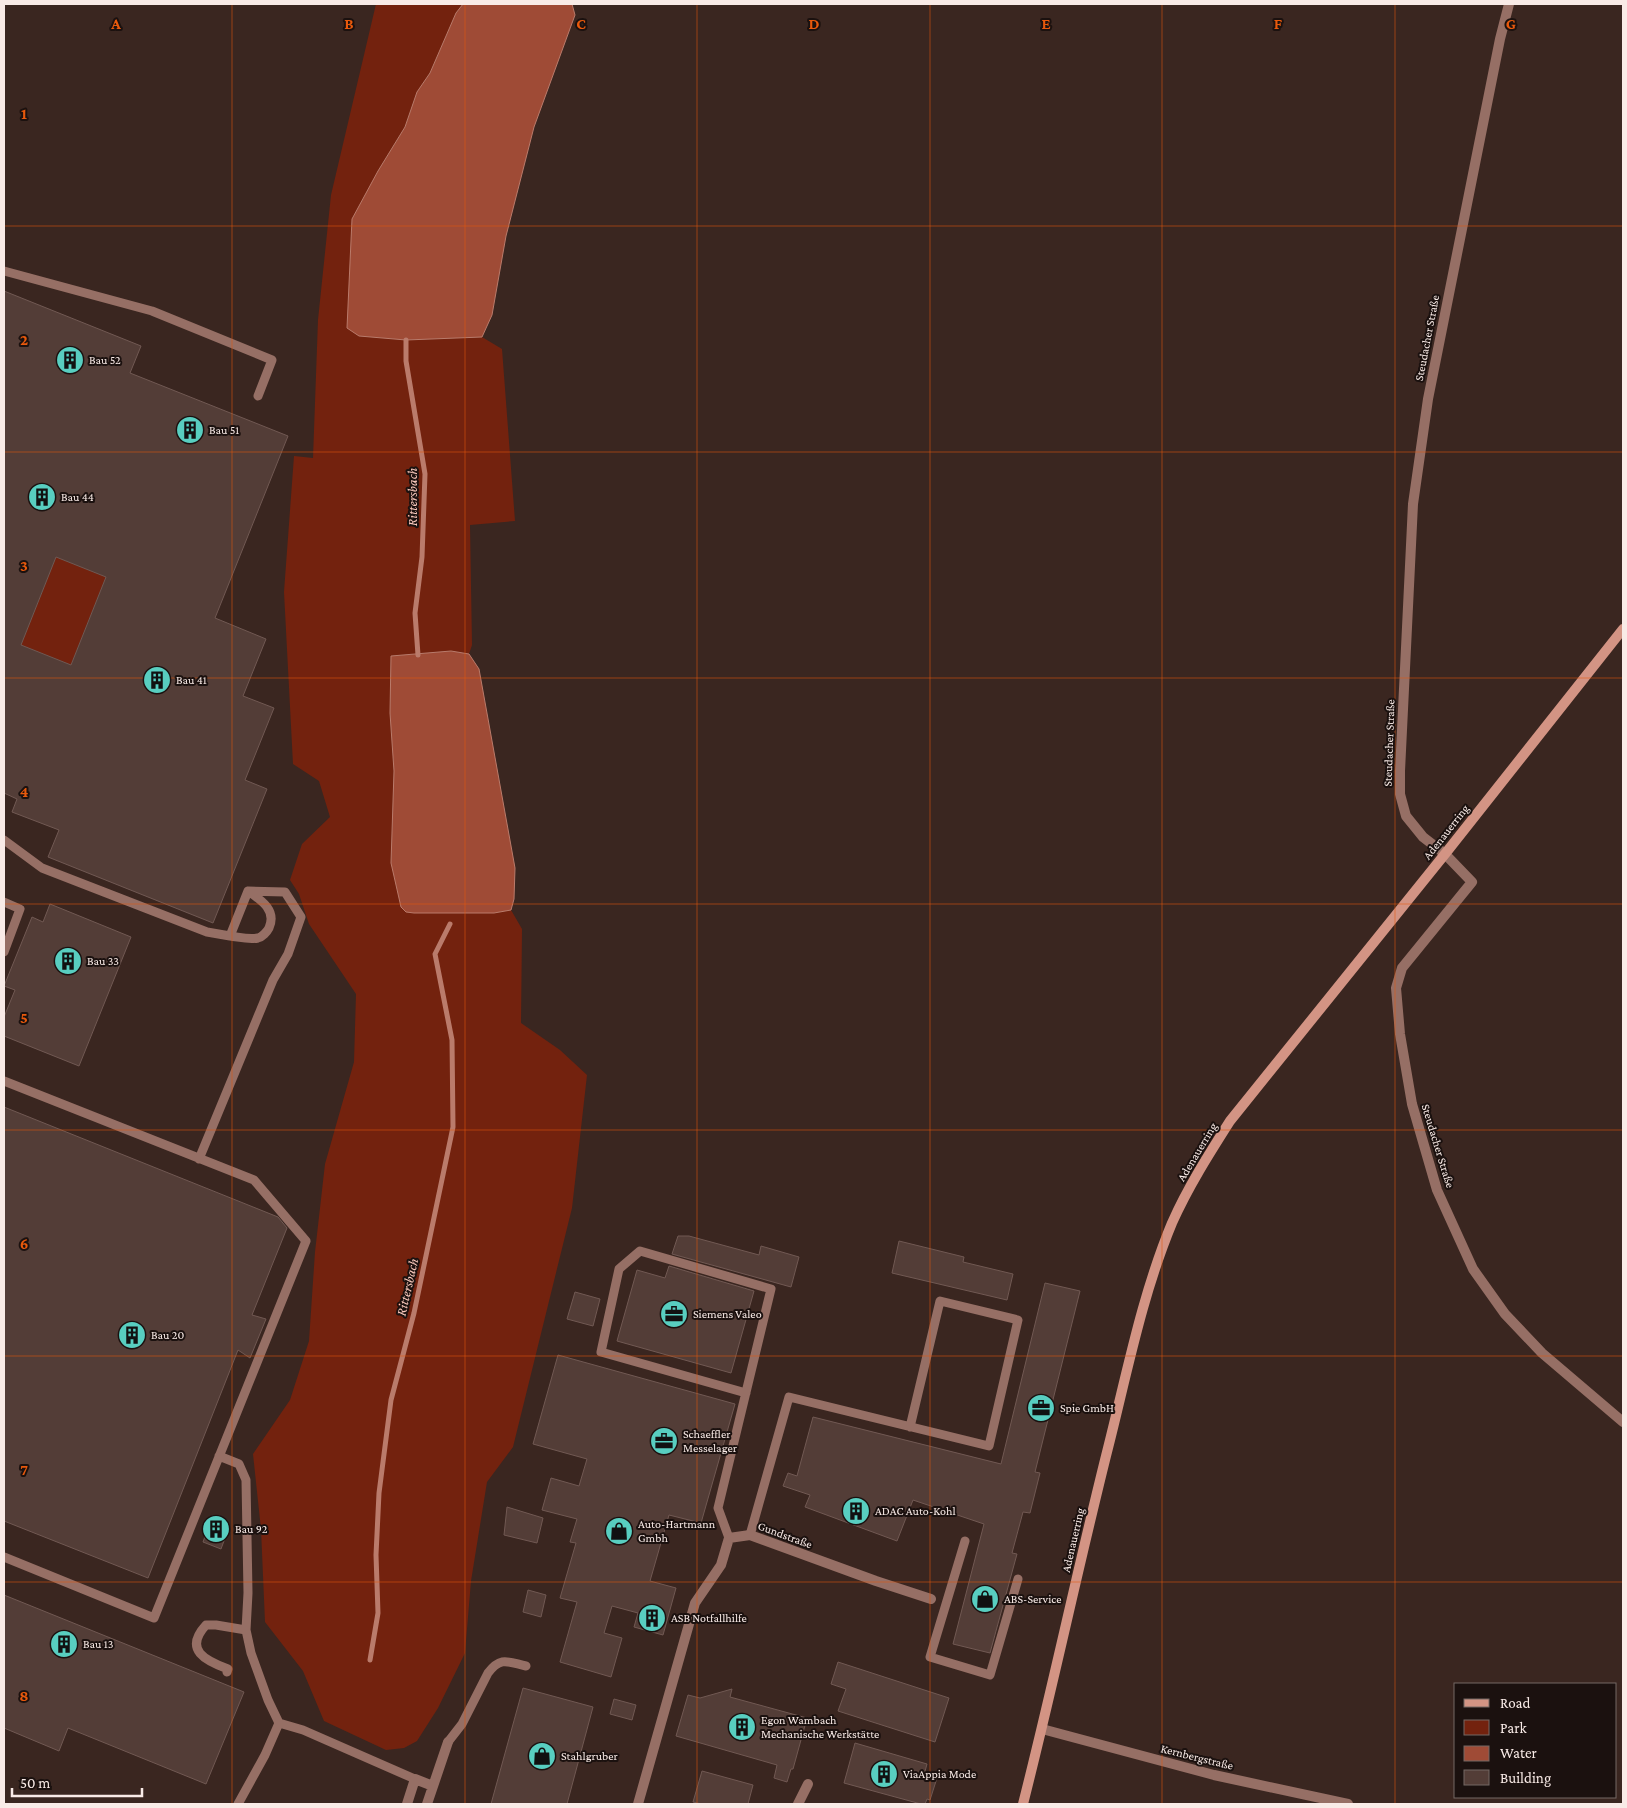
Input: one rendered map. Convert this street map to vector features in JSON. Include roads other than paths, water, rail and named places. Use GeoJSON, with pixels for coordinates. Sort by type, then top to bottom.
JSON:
{"type":"FeatureCollection","features":[{"type":"Feature","properties":{"kind":"main road","name":"Adenauerring"},"geometry":{"type":"LineString","coordinates":[[1023,1804],[1092,1510],[1145,1299],[1173,1222],[1199,1171],[1230,1121],[1623,629]]}},
{"type":"Feature","properties":{"kind":"street","name":"Steudacher Straße"},"geometry":{"type":"LineString","coordinates":[[1509,4],[1500,39],[1428,399],[1413,504],[1400,794],[1406,816],[1424,837],[1445,854],[1472,882],[1402,968],[1396,988],[1400,1034],[1412,1104],[1437,1190],[1473,1269],[1505,1314],[1542,1353],[1623,1422]]}},
{"type":"Feature","properties":{"kind":"street","name":"Gundstraße"},"geometry":{"type":"LineString","coordinates":[[729,1538],[750,1535],[930,1599]]}},
{"type":"Feature","properties":{"kind":"street"},"geometry":{"type":"LineString","coordinates":[[638,1804],[695,1603],[721,1565],[729,1538]]}},
{"type":"Feature","properties":{"kind":"street","name":"Kernbergstraße"},"geometry":{"type":"LineString","coordinates":[[1042,1729],[1214,1775],[1348,1804]]}},
{"type":"Feature","properties":{"kind":"street"},"geometry":{"type":"LineString","coordinates":[[427,1804],[448,1742]]}},
{"type":"Feature","properties":{"kind":"street"},"geometry":{"type":"LineString","coordinates":[[406,1804],[415,1779],[433,1786]]}},
{"type":"Feature","properties":{"kind":"street"},"geometry":{"type":"LineString","coordinates":[[798,1804],[808,1784]]}},
{"type":"Feature","properties":{"kind":"lane"},"geometry":{"type":"LineString","coordinates":[[4,271],[152,311],[272,360],[258,396]]}},
{"type":"Feature","properties":{"kind":"lane"},"geometry":{"type":"LineString","coordinates":[[4,840],[42,868],[207,932],[258,938],[268,931],[272,920],[270,910],[262,901],[248,891]]}},
{"type":"Feature","properties":{"kind":"lane"},"geometry":{"type":"LineString","coordinates":[[230,936],[248,891]]}},
{"type":"Feature","properties":{"kind":"lane"},"geometry":{"type":"LineString","coordinates":[[199,1158],[273,980],[288,954],[301,917],[285,892],[248,891]]}},
{"type":"Feature","properties":{"kind":"lane"},"geometry":{"type":"LineString","coordinates":[[4,902],[20,909],[4,952]]}},
{"type":"Feature","properties":{"kind":"lane"},"geometry":{"type":"LineString","coordinates":[[4,924],[13,928]]}},
{"type":"Feature","properties":{"kind":"lane"},"geometry":{"type":"LineString","coordinates":[[4,1081],[254,1180],[306,1241],[154,1618],[4,1558]]}},
{"type":"Feature","properties":{"kind":"lane"},"geometry":{"type":"LineString","coordinates":[[729,1538],[718,1508],[746,1393],[771,1289],[640,1252],[620,1269],[601,1352],[746,1393]]}},
{"type":"Feature","properties":{"kind":"lane"},"geometry":{"type":"LineString","coordinates":[[750,1535],[789,1396],[910,1427],[989,1446],[1018,1320],[940,1300],[910,1427]]}},
{"type":"Feature","properties":{"kind":"lane"},"geometry":{"type":"LineString","coordinates":[[219,1456],[239,1464],[246,1480],[248,1593],[246,1630],[254,1661],[268,1700],[279,1723],[303,1730],[415,1779]]}},
{"type":"Feature","properties":{"kind":"lane"},"geometry":{"type":"LineString","coordinates":[[965,1541],[930,1657],[990,1675],[1018,1579]]}},
{"type":"Feature","properties":{"kind":"lane"},"geometry":{"type":"LineString","coordinates":[[930,1599],[946,1604]]}},
{"type":"Feature","properties":{"kind":"lane"},"geometry":{"type":"LineString","coordinates":[[227,1672],[228,1669],[207,1661],[201,1656],[196,1640],[206,1626],[216,1625],[246,1630]]}},
{"type":"Feature","properties":{"kind":"lane"},"geometry":{"type":"LineString","coordinates":[[448,1742],[462,1724],[488,1673],[498,1662],[505,1661],[526,1666]]}},
{"type":"Feature","properties":{"kind":"lane"},"geometry":{"type":"LineString","coordinates":[[238,1804],[265,1755],[279,1723]]}},
{"type":"Feature","properties":{"kind":"water"},"geometry":{"type":"Polygon","coordinates":[[[463,4],[572,4],[575,15],[534,127],[506,236],[492,315],[482,337],[406,340],[359,336],[347,328],[352,219],[405,127],[417,92],[430,73],[456,13],[463,4]]]}},
{"type":"Feature","properties":{"kind":"water"},"geometry":{"type":"Polygon","coordinates":[[[451,651],[469,654],[479,669],[515,868],[514,899],[511,910],[494,913],[414,913],[406,912],[401,907],[391,863],[394,771],[390,713],[391,656],[451,651]]]}},
{"type":"Feature","properties":{"kind":"waterway","name":"Rittersbach"},"geometry":{"type":"LineString","coordinates":[[406,340],[406,361],[425,474],[422,557],[415,613],[418,655]]}},
{"type":"Feature","properties":{"kind":"waterway","name":"Rittersbach"},"geometry":{"type":"LineString","coordinates":[[370,1660],[378,1613],[376,1555],[379,1493],[391,1400],[414,1313],[453,1127],[452,1040],[435,954],[450,924]]}},
{"type":"Feature","properties":{"kind":"place","name":"Bau 52"},"geometry":{"type":"Point","coordinates":[70,360]}},
{"type":"Feature","properties":{"kind":"place","name":"Bau 51"},"geometry":{"type":"Point","coordinates":[190,430]}},
{"type":"Feature","properties":{"kind":"place","name":"Bau 44"},"geometry":{"type":"Point","coordinates":[42,497]}},
{"type":"Feature","properties":{"kind":"place","name":"Bau 41"},"geometry":{"type":"Point","coordinates":[157,680]}},
{"type":"Feature","properties":{"kind":"place","name":"Bau 33"},"geometry":{"type":"Point","coordinates":[68,961]}},
{"type":"Feature","properties":{"kind":"place","name":"Siemens Valeo"},"geometry":{"type":"Point","coordinates":[674,1314]}},
{"type":"Feature","properties":{"kind":"place","name":"Bau 20"},"geometry":{"type":"Point","coordinates":[132,1335]}},
{"type":"Feature","properties":{"kind":"place","name":"Spie GmbH"},"geometry":{"type":"Point","coordinates":[1041,1408]}},
{"type":"Feature","properties":{"kind":"place","name":"Schaeffler Messelager"},"geometry":{"type":"Point","coordinates":[664,1441]}},
{"type":"Feature","properties":{"kind":"place","name":"ADAC Auto-Kohl"},"geometry":{"type":"Point","coordinates":[856,1511]}},
{"type":"Feature","properties":{"kind":"place","name":"Bau 92"},"geometry":{"type":"Point","coordinates":[216,1529]}},
{"type":"Feature","properties":{"kind":"place","name":"Auto-Hartmann Gmbh"},"geometry":{"type":"Point","coordinates":[619,1531]}},
{"type":"Feature","properties":{"kind":"place","name":"ABS-Service"},"geometry":{"type":"Point","coordinates":[985,1599]}},
{"type":"Feature","properties":{"kind":"place","name":"ASB Notfallhilfe"},"geometry":{"type":"Point","coordinates":[652,1618]}},
{"type":"Feature","properties":{"kind":"place","name":"Bau 13"},"geometry":{"type":"Point","coordinates":[64,1644]}},
{"type":"Feature","properties":{"kind":"place","name":"Egon Wambach Mechanische Werkstätte"},"geometry":{"type":"Point","coordinates":[742,1727]}},
{"type":"Feature","properties":{"kind":"place","name":"Stahlgruber"},"geometry":{"type":"Point","coordinates":[542,1756]}},
{"type":"Feature","properties":{"kind":"place","name":"ViaAppia Mode"},"geometry":{"type":"Point","coordinates":[884,1774]}}]}
